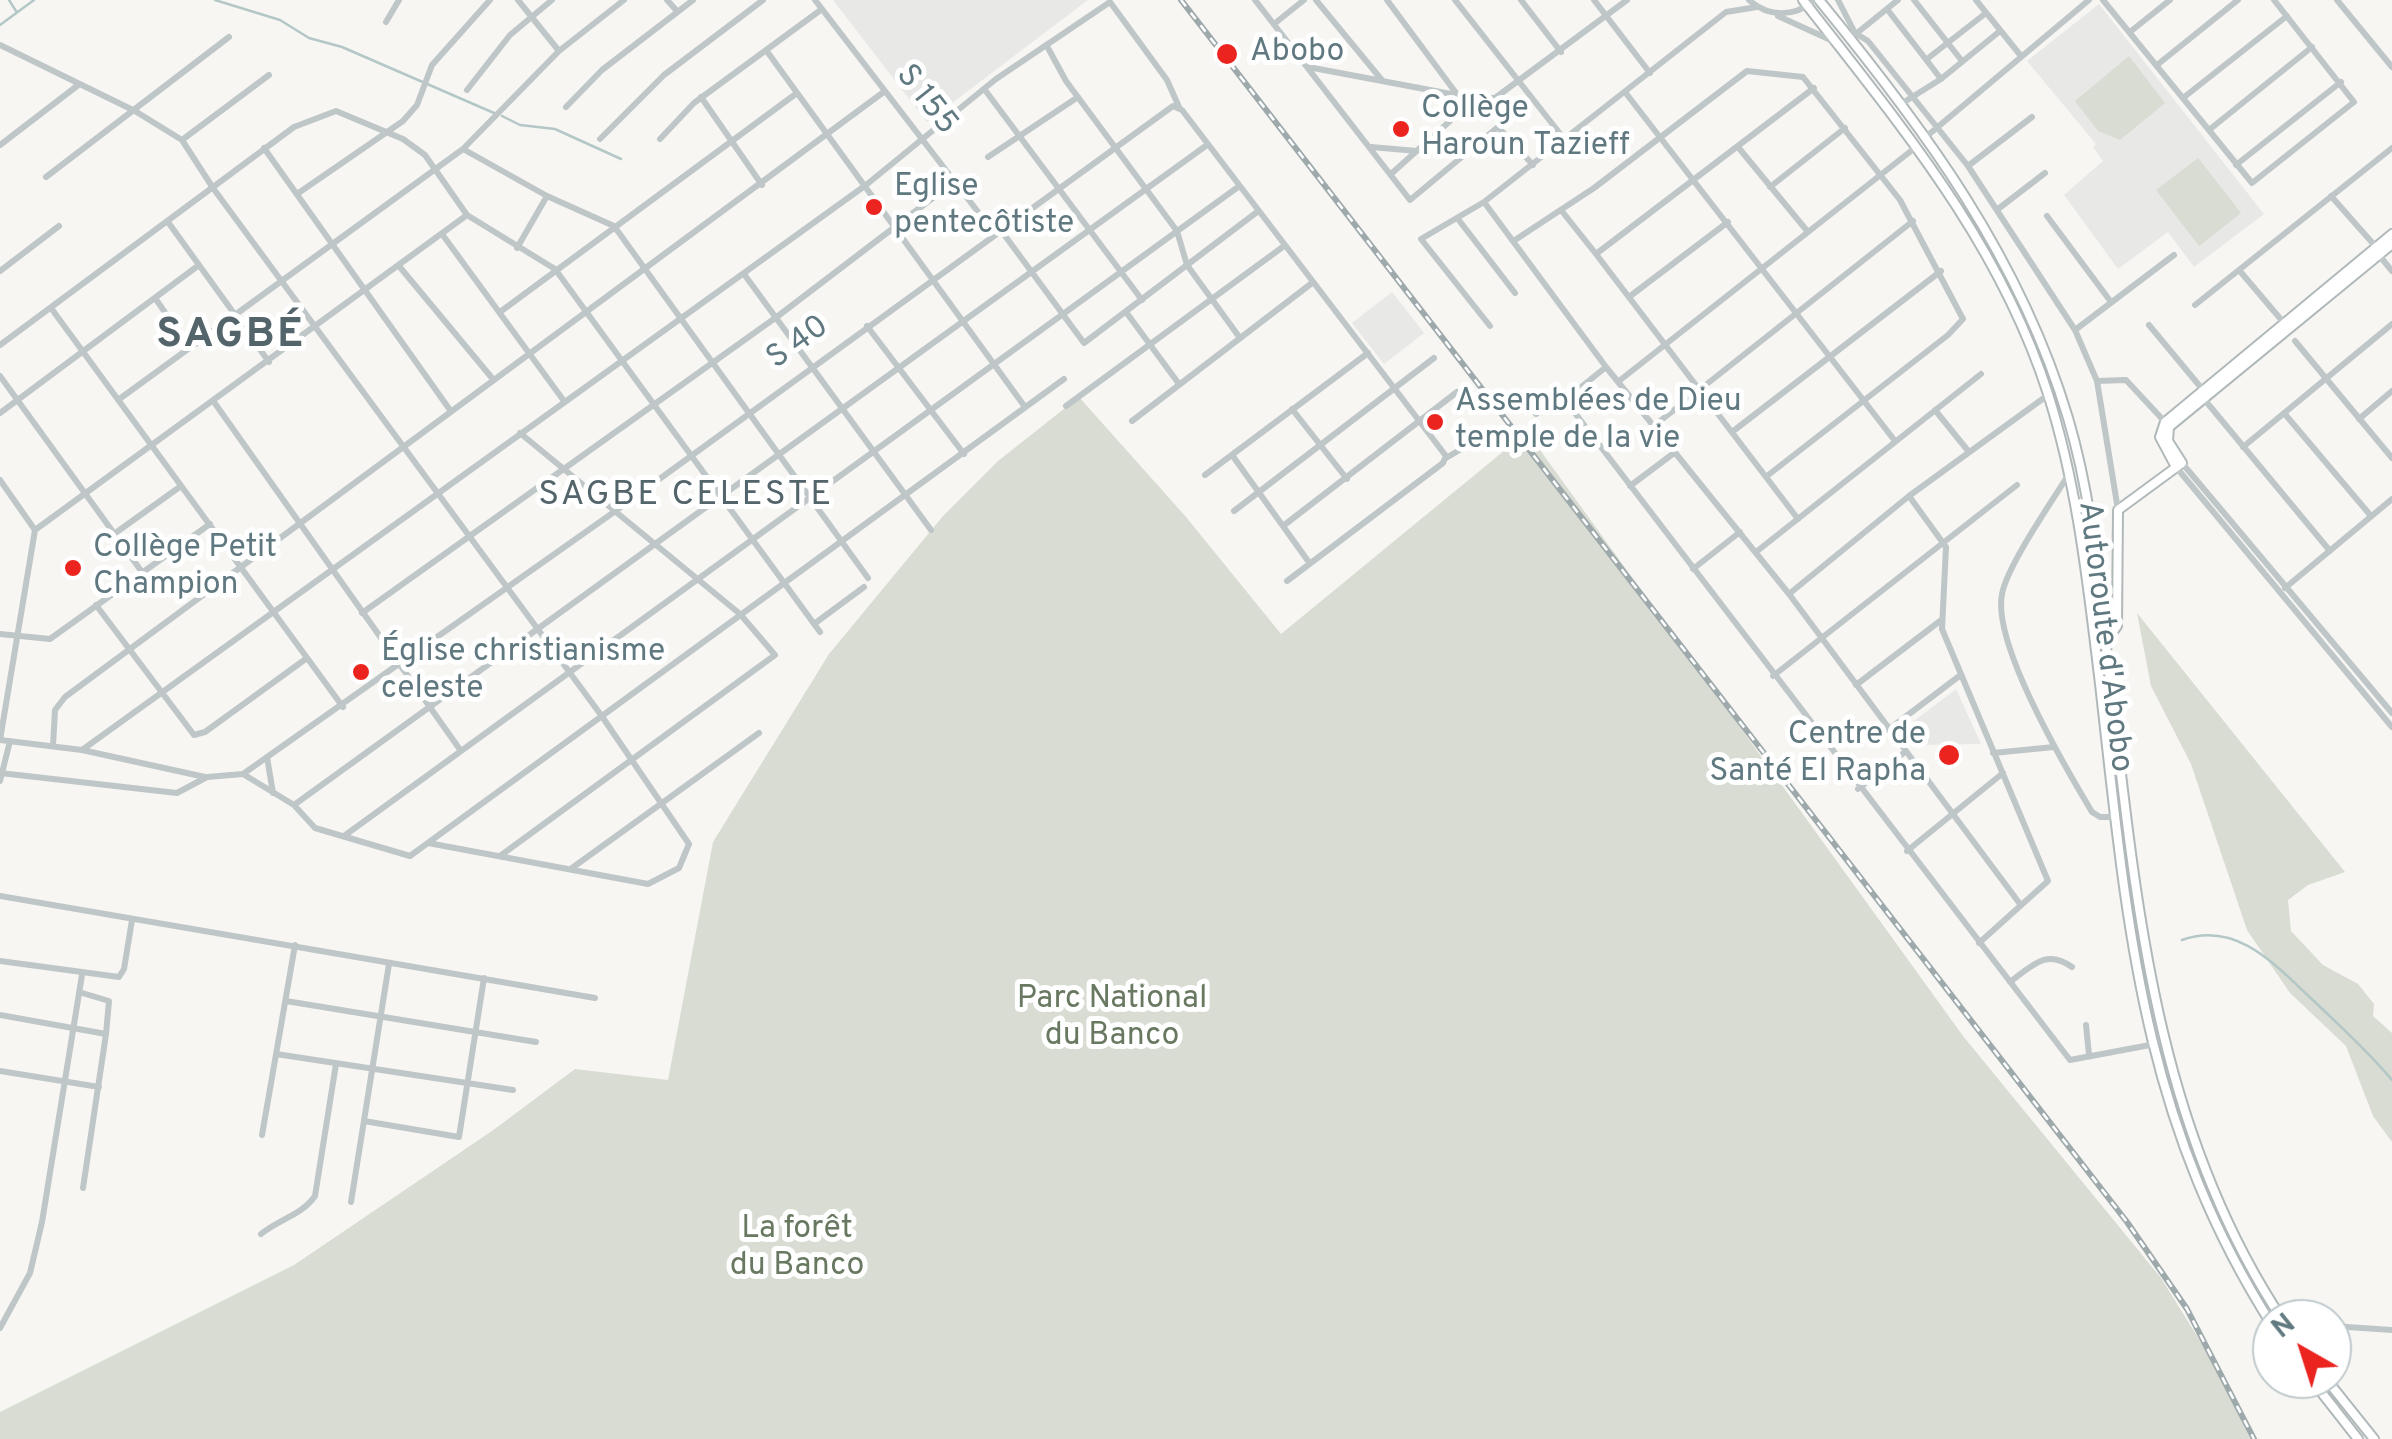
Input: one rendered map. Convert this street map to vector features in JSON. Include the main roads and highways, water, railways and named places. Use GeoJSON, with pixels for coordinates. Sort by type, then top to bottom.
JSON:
{"type":"FeatureCollection","features":[{"type":"Feature","properties":{"kind":"main road"},"geometry":{"type":"LineString","coordinates":[[1811,2],[1836,43],[1918,145],[1967,218],[2023,325],[2048,394],[2086,562],[2115,817],[2150,1045],[2187,1158],[2223,1238],[2257,1299]]}},
{"type":"Feature","properties":{"kind":"main road","name":"Autoroute d'Abobo"},"geometry":{"type":"LineString","coordinates":[[1811,2],[1867,60],[1926,136],[2002,255],[2060,392],[2080,466],[2106,641],[2128,835],[2162,1043],[2196,1149],[2271,1299]]}},
{"type":"Feature","properties":{"kind":"main road"},"geometry":{"type":"LineString","coordinates":[[1856,33],[1867,60]]}},
{"type":"Feature","properties":{"kind":"main road"},"geometry":{"type":"LineString","coordinates":[[2106,641],[2117,626],[2118,510],[2179,465],[2160,438],[2167,425],[2378,251],[2392,234]]}},
{"type":"Feature","properties":{"kind":"main road"},"geometry":{"type":"LineString","coordinates":[[2204,394],[2284,323],[2392,244]]}},
{"type":"Feature","properties":{"kind":"main road"},"geometry":{"type":"LineString","coordinates":[[2326,1399],[2356,1438]]}},
{"type":"Feature","properties":{"kind":"main road"},"geometry":{"type":"LineString","coordinates":[[2342,1399],[2374,1439]]}},
{"type":"Feature","properties":{"kind":"waterway"},"geometry":{"type":"LineString","coordinates":[[9,0],[16,11]]}},
{"type":"Feature","properties":{"kind":"waterway"},"geometry":{"type":"LineString","coordinates":[[0,25],[34,0]]}},
{"type":"Feature","properties":{"kind":"waterway"},"geometry":{"type":"LineString","coordinates":[[215,0],[280,20],[309,38],[342,47],[494,113]]}},
{"type":"Feature","properties":{"kind":"waterway"},"geometry":{"type":"LineString","coordinates":[[502,116],[520,125],[555,129],[621,159]]}},
{"type":"Feature","properties":{"kind":"waterway"},"geometry":{"type":"LineString","coordinates":[[2182,940],[2221,936],[2255,950],[2315,1002],[2392,1080]]}},
{"type":"Feature","properties":{"kind":"railway"},"geometry":{"type":"LineString","coordinates":[[1181,0],[2127,1222],[2187,1309],[2254,1439]]}},
{"type":"Feature","properties":{"kind":"place","name":"Abobo"},"geometry":{"type":"Point","coordinates":[1227,54]}},
{"type":"Feature","properties":{"kind":"place","name":"Collège Haroun Tazieff"},"geometry":{"type":"Point","coordinates":[1401,129]}},
{"type":"Feature","properties":{"kind":"place","name":"Eglise pentecôtiste"},"geometry":{"type":"Point","coordinates":[874,207]}},
{"type":"Feature","properties":{"kind":"place","name":"Assemblées de Dieu temple de la vie"},"geometry":{"type":"Point","coordinates":[1435,422]}},
{"type":"Feature","properties":{"kind":"place","name":"Collège Petit Champion"},"geometry":{"type":"Point","coordinates":[73,568]}},
{"type":"Feature","properties":{"kind":"place","name":"Église christianisme celeste"},"geometry":{"type":"Point","coordinates":[361,672]}},
{"type":"Feature","properties":{"kind":"place","name":"Centre de Santé El Rapha"},"geometry":{"type":"Point","coordinates":[1949,755]}},
{"type":"Feature","properties":{"kind":"district","name":"SAGBÉ"},"geometry":{"type":"Point","coordinates":[231,338]}},
{"type":"Feature","properties":{"kind":"district","name":"SAGBE CELESTE"},"geometry":{"type":"Point","coordinates":[686,497]}},
{"type":"Feature","properties":{"kind":"park label","name":"Parc National du Banco"},"geometry":{"type":"Point","coordinates":[1112,1020]}},
{"type":"Feature","properties":{"kind":"park label","name":"La forêt du Banco"},"geometry":{"type":"Point","coordinates":[797,1250]}}]}
